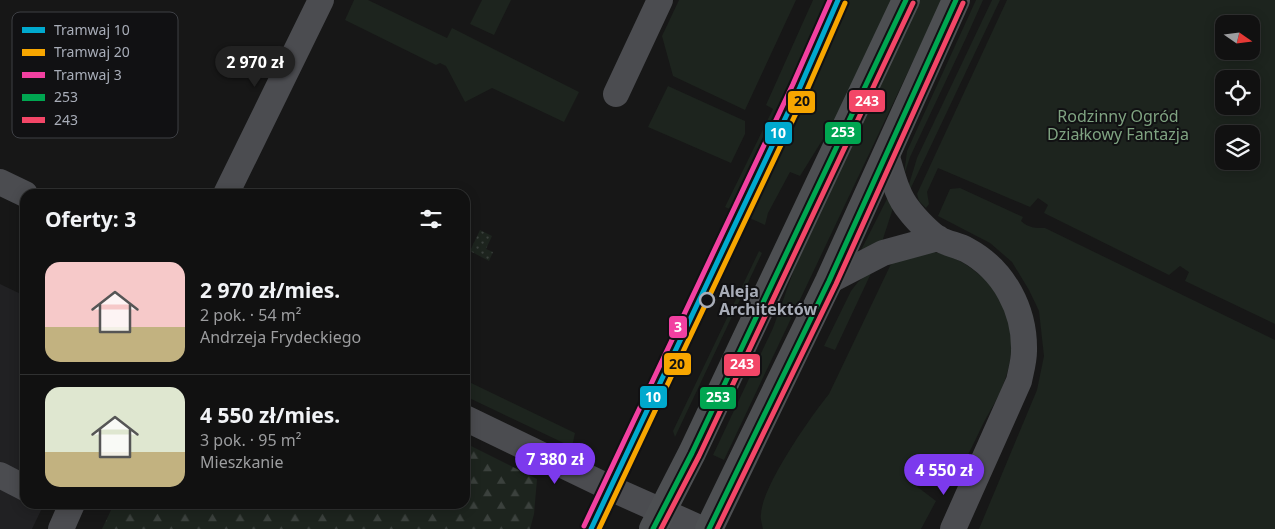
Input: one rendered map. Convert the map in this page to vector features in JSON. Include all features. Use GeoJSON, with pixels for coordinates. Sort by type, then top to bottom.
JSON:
{"type":"FeatureCollection","features":[{"type":"Feature","properties":{"kind":"main road"},"geometry":{"type":"LineString","coordinates":[[658,520],[906,0]]}},
{"type":"Feature","properties":{"kind":"main road"},"geometry":{"type":"LineString","coordinates":[[709,529],[828,282],[956,0]]}},
{"type":"Feature","properties":{"kind":"street"},"geometry":{"type":"LineString","coordinates":[[228,189],[321,0]]}},
{"type":"Feature","properties":{"kind":"street"},"geometry":{"type":"LineString","coordinates":[[616,94],[660,0]]}},
{"type":"Feature","properties":{"kind":"street"},"geometry":{"type":"LineString","coordinates":[[886,154],[903,201],[912,214],[938,238],[966,250],[986,262],[1008,288],[1020,314],[1023,333],[1023,360],[1019,381],[952,529]]}},
{"type":"Feature","properties":{"kind":"street"},"geometry":{"type":"LineString","coordinates":[[0,182],[20,192]]}},
{"type":"Feature","properties":{"kind":"street"},"geometry":{"type":"LineString","coordinates":[[828,282],[883,253],[938,238]]}},
{"type":"Feature","properties":{"kind":"street"},"geometry":{"type":"LineString","coordinates":[[470,420],[589,478],[658,520],[702,529]]}},
{"type":"Feature","properties":{"kind":"street"},"geometry":{"type":"LineString","coordinates":[[0,476],[20,486]]}},
{"type":"Feature","properties":{"kind":"shaded area"},"geometry":{"type":"Polygon","coordinates":[[[0,284],[20,294],[20,509],[42,509],[32,529],[0,529],[0,284]]]}},
{"type":"Feature","properties":{"kind":"green space"},"geometry":{"type":"Polygon","coordinates":[[[354,0],[368,0],[447,38],[452,28],[579,92],[564,122],[492,88],[465,102],[446,66],[440,63],[436,65],[345,20],[354,0]]]}},
{"type":"Feature","properties":{"kind":"green space"},"geometry":{"type":"Polygon","coordinates":[[[482,0],[511,0],[494,35],[470,24],[482,0]]]}},
{"type":"Feature","properties":{"kind":"green space"},"geometry":{"type":"Polygon","coordinates":[[[679,0],[796,0],[745,110],[673,76],[662,36],[679,0]]]}},
{"type":"Feature","properties":{"kind":"green space"},"geometry":{"type":"Polygon","coordinates":[[[813,0],[893,0],[841,110],[800,176],[790,172],[768,213],[765,225],[725,207],[773,109],[766,105],[813,0]]]}},
{"type":"Feature","properties":{"kind":"green space"},"geometry":{"type":"Polygon","coordinates":[[[918,0],[942,0],[724,460],[713,455],[773,328],[800,253],[918,0]]]}},
{"type":"Feature","properties":{"kind":"green space"},"geometry":{"type":"Polygon","coordinates":[[[976,0],[983,0],[910,157],[904,175],[907,151],[976,0]]]}},
{"type":"Feature","properties":{"kind":"green space"},"geometry":{"type":"Polygon","coordinates":[[[992,0],[1000,0],[908,194],[907,191],[917,158],[992,0]]]}},
{"type":"Feature","properties":{"kind":"green space","name":"Rodzinny Ogród Działkowy Fantazja"},"geometry":{"type":"Polygon","coordinates":[[[1007,0],[1275,0],[1275,324],[1185,281],[1189,272],[1180,266],[1169,275],[1044,213],[1048,205],[1038,198],[1030,207],[938,168],[927,192],[929,204],[926,208],[919,201],[917,194],[1007,0]]]}},
{"type":"Feature","properties":{"kind":"green space"},"geometry":{"type":"Polygon","coordinates":[[[668,86],[745,121],[745,134],[731,163],[648,127],[668,86]]]}},
{"type":"Feature","properties":{"kind":"green space"},"geometry":{"type":"Polygon","coordinates":[[[960,188],[1023,217],[1021,221],[1026,225],[1035,228],[1045,228],[1275,340],[1275,529],[979,529],[1037,390],[1044,356],[1039,311],[1012,262],[990,243],[938,216],[950,189],[960,188]]]}},
{"type":"Feature","properties":{"kind":"green space"},"geometry":{"type":"Polygon","coordinates":[[[890,193],[895,202],[881,245],[859,254],[890,193]]]}},
{"type":"Feature","properties":{"kind":"green space"},"geometry":{"type":"Polygon","coordinates":[[[480,230],[492,236],[486,249],[493,252],[489,261],[470,251],[480,230]]]}},
{"type":"Feature","properties":{"kind":"green space"},"geometry":{"type":"Polygon","coordinates":[[[759,251],[762,253],[675,437],[673,431],[759,251]]]}},
{"type":"Feature","properties":{"kind":"green space"},"geometry":{"type":"Polygon","coordinates":[[[934,252],[949,256],[963,263],[987,281],[1003,304],[1010,330],[1010,358],[1003,385],[953,484],[924,457],[907,479],[936,501],[921,529],[763,529],[761,514],[763,502],[778,470],[800,434],[829,394],[890,266],[899,255],[934,252]]]}},
{"type":"Feature","properties":{"kind":"green space"},"geometry":{"type":"Polygon","coordinates":[[[873,269],[835,350],[824,346],[851,291],[873,269]]]}},
{"type":"Feature","properties":{"kind":"green space"},"geometry":{"type":"Polygon","coordinates":[[[470,382],[575,433],[572,447],[470,398],[470,382]]]}},
{"type":"Feature","properties":{"kind":"green space"},"geometry":{"type":"Polygon","coordinates":[[[470,446],[537,479],[534,514],[530,529],[102,529],[112,509],[470,509],[470,446]]]}},
{"type":"Feature","properties":{"kind":"tram line","name":"3"},"geometry":{"type":"LineString","coordinates":[[584,526],[793,84],[830,0]]}},
{"type":"Feature","properties":{"kind":"tram line","name":"10"},"geometry":{"type":"LineString","coordinates":[[591,529],[800,87],[838,0]]}},
{"type":"Feature","properties":{"kind":"tram line","name":"20"},"geometry":{"type":"LineString","coordinates":[[599,529],[807,90],[845,3]]}},
{"type":"Feature","properties":{"kind":"transit line","name":"253"},"geometry":{"type":"LineString","coordinates":[[653,529],[692,453],[906,0]]}},
{"type":"Feature","properties":{"kind":"transit line","name":"253"},"geometry":{"type":"LineString","coordinates":[[709,529],[829,281],[956,0]]}},
{"type":"Feature","properties":{"kind":"transit line","name":"243"},"geometry":{"type":"LineString","coordinates":[[661,529],[699,456],[913,3]]}},
{"type":"Feature","properties":{"kind":"transit line","name":"243"},"geometry":{"type":"LineString","coordinates":[[717,529],[836,284],[963,3]]}},
{"type":"Feature","properties":{"kind":"place","name":"Aleja Architektów"},"geometry":{"type":"Point","coordinates":[707,300]}}]}
